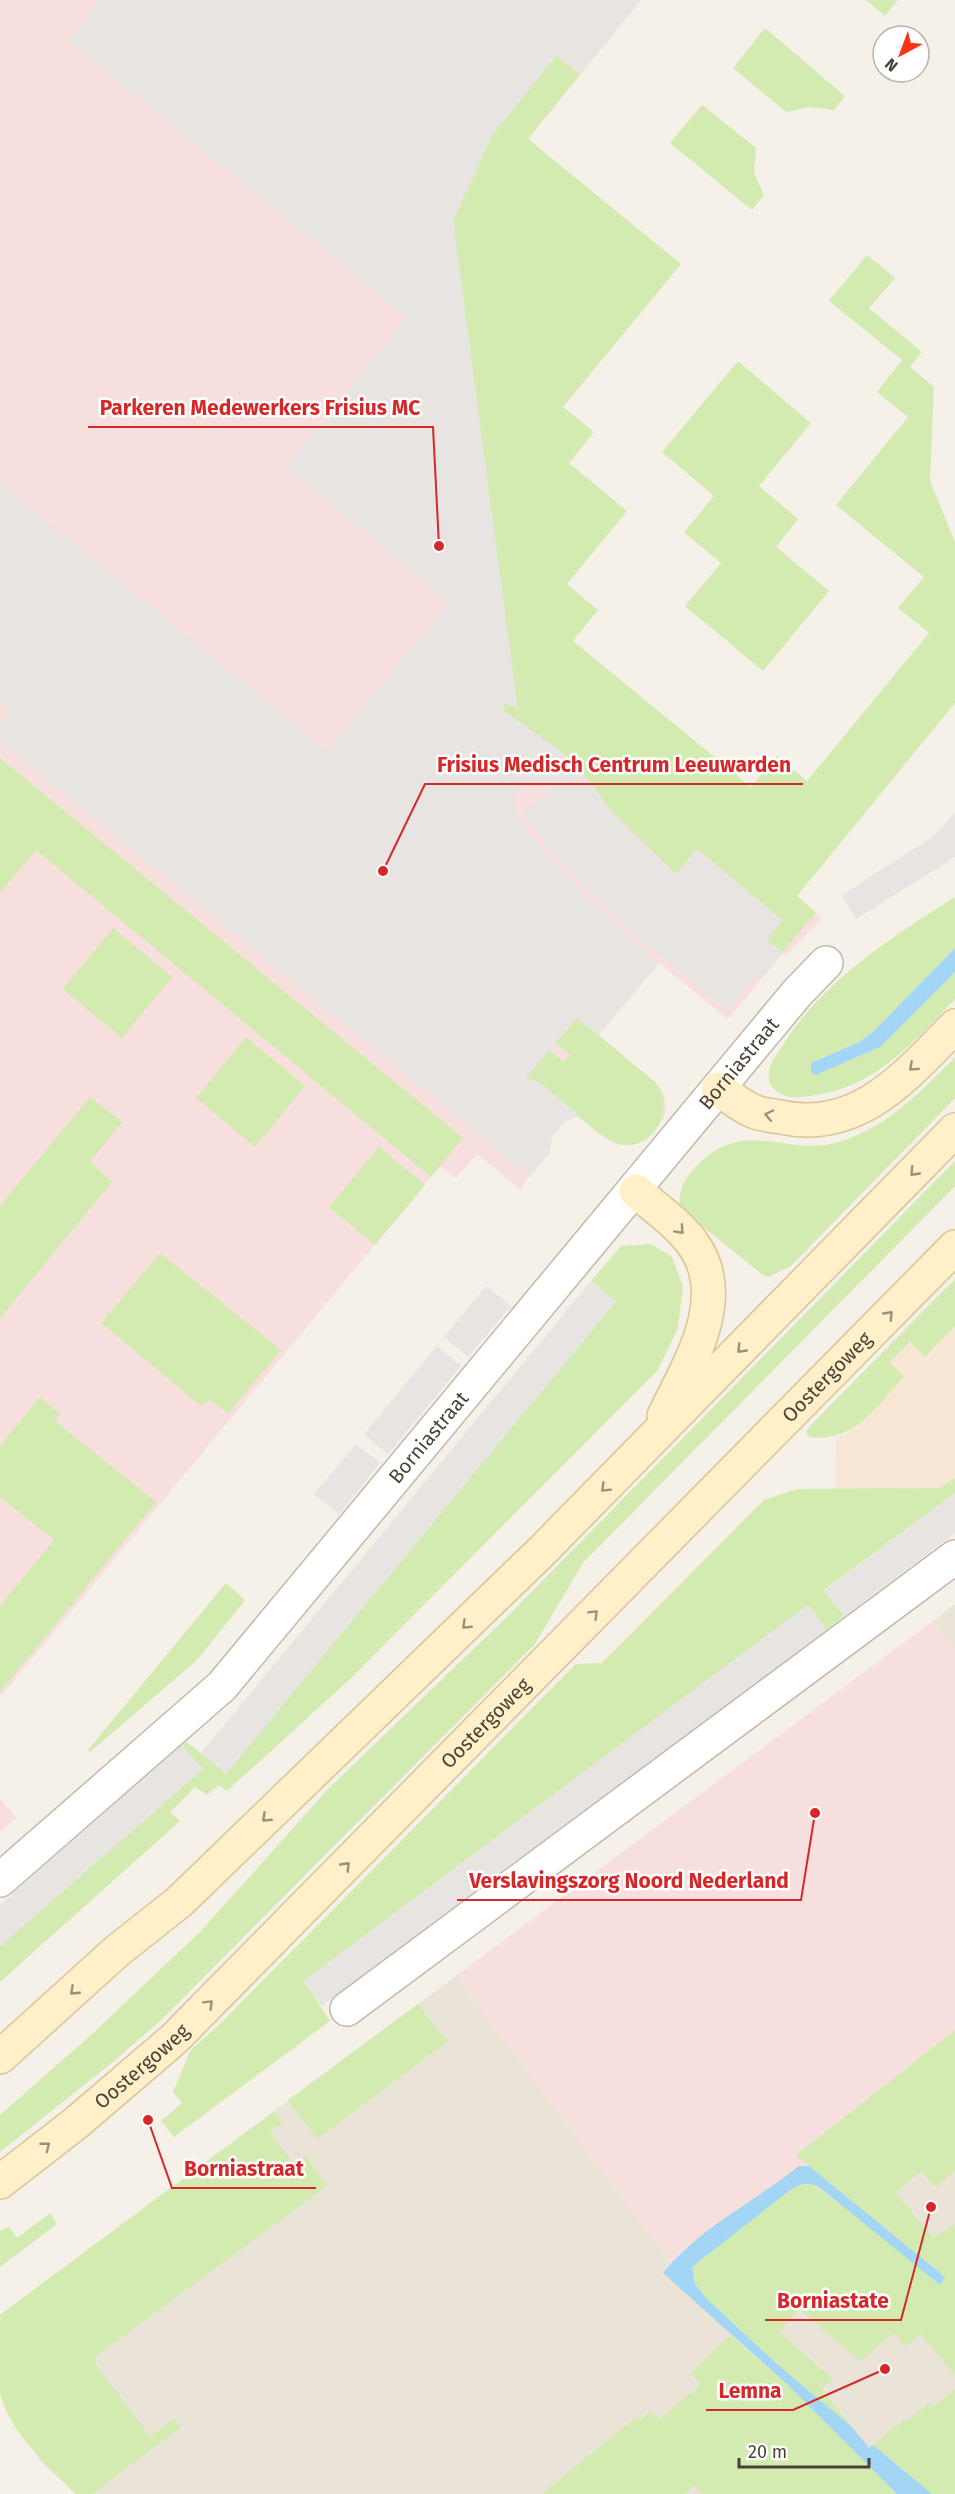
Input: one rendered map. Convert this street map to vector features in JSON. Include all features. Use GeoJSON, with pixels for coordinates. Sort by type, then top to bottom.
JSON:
{"type":"FeatureCollection","features":[{"type":"Feature","properties":{"kind":"main road"},"geometry":{"type":"LineString","coordinates":[[718,1089],[754,1112],[795,1121],[836,1116],[876,1101],[955,1026]]}},
{"type":"Feature","properties":{"kind":"main road"},"geometry":{"type":"LineString","coordinates":[[0,2057],[117,1951],[179,1902],[543,1550],[955,1130]]}},
{"type":"Feature","properties":{"kind":"main road"},"geometry":{"type":"LineString","coordinates":[[636,1191],[671,1220],[694,1245],[705,1268],[709,1294],[706,1319],[691,1360],[650,1443]]}},
{"type":"Feature","properties":{"kind":"main road","name":"Oostergoweg"},"geometry":{"type":"LineString","coordinates":[[0,2182],[76,2123],[174,2039],[955,1247]]}},
{"type":"Feature","properties":{"kind":"street","name":"Borniastraat"},"geometry":{"type":"LineString","coordinates":[[0,1880],[222,1686],[636,1191],[807,982],[826,963]]}},
{"type":"Feature","properties":{"kind":"street"},"geometry":{"type":"LineString","coordinates":[[347,2009],[955,1557]]}},
{"type":"Feature","properties":{"kind":"shaded area"},"geometry":{"type":"Polygon","coordinates":[[[0,0],[478,0],[459,272],[518,709],[797,896],[822,918],[786,956],[783,953],[728,1019],[659,963],[599,1035],[655,1082],[663,1093],[666,1107],[664,1118],[646,1140],[636,1144],[619,1145],[608,1140],[580,1116],[565,1121],[552,1136],[550,1152],[520,1189],[477,1154],[456,1178],[440,1166],[0,1697],[0,0]]]}},
{"type":"Feature","properties":{"kind":"shaded area"},"geometry":{"type":"Polygon","coordinates":[[[101,0],[641,0],[580,75],[556,55],[492,135],[453,221],[518,709],[503,703],[504,711],[574,761],[612,812],[676,874],[697,849],[782,920],[767,940],[783,953],[762,978],[756,976],[727,1011],[636,936],[577,880],[544,842],[522,811],[550,793],[540,784],[520,787],[515,796],[514,808],[530,835],[589,901],[659,963],[598,1035],[576,1018],[526,1078],[531,1082],[539,1082],[580,1116],[565,1121],[552,1136],[550,1152],[530,1176],[0,741],[0,721],[10,709],[0,700],[0,483],[327,751],[449,602],[285,467],[407,318],[68,40],[101,0]]]}},
{"type":"Feature","properties":{"kind":"shaded area"},"geometry":{"type":"Polygon","coordinates":[[[955,813],[955,857],[856,919],[842,895],[934,836],[955,813]]]}},
{"type":"Feature","properties":{"kind":"shaded area"},"geometry":{"type":"Polygon","coordinates":[[[591,1281],[616,1301],[226,1774],[201,1753],[591,1281]]]}},
{"type":"Feature","properties":{"kind":"shaded area"},"geometry":{"type":"Polygon","coordinates":[[[486,1286],[511,1306],[468,1357],[444,1337],[486,1286]]]}},
{"type":"Feature","properties":{"kind":"shaded area"},"geometry":{"type":"Polygon","coordinates":[[[955,1326],[955,1480],[923,1502],[835,1503],[836,1438],[846,1434],[904,1377],[890,1362],[910,1342],[925,1357],[955,1326]]]}},
{"type":"Feature","properties":{"kind":"shaded area"},"geometry":{"type":"Polygon","coordinates":[[[437,1346],[461,1366],[388,1454],[364,1434],[437,1346]]]}},
{"type":"Feature","properties":{"kind":"shaded area"},"geometry":{"type":"Polygon","coordinates":[[[356,1444],[380,1463],[339,1514],[314,1494],[356,1444]]]}},
{"type":"Feature","properties":{"kind":"shaded area"},"geometry":{"type":"Polygon","coordinates":[[[955,1493],[955,1533],[844,1616],[824,1591],[955,1493]]]}},
{"type":"Feature","properties":{"kind":"shaded area"},"geometry":{"type":"Polygon","coordinates":[[[955,1604],[955,1650],[933,1621],[955,1604]]]}},
{"type":"Feature","properties":{"kind":"shaded area"},"geometry":{"type":"Polygon","coordinates":[[[808,1605],[826,1630],[322,2006],[303,1981],[808,1605]]]}},
{"type":"Feature","properties":{"kind":"shaded area"},"geometry":{"type":"Polygon","coordinates":[[[933,1621],[955,1650],[955,2030],[796,2155],[809,2166],[799,2166],[775,2187],[690,2244],[671,2263],[456,1976],[933,1621]]]}},
{"type":"Feature","properties":{"kind":"shaded area"},"geometry":{"type":"Polygon","coordinates":[[[184,1743],[184,1748],[203,1769],[0,1946],[0,1905],[184,1743]]]}},
{"type":"Feature","properties":{"kind":"shaded area"},"geometry":{"type":"Polygon","coordinates":[[[0,1798],[16,1818],[0,1832],[0,1798]]]}},
{"type":"Feature","properties":{"kind":"shaded area"},"geometry":{"type":"Polygon","coordinates":[[[456,1976],[671,2263],[955,2030],[955,2494],[76,2494],[40,2461],[22,2434],[0,2393],[0,2315],[456,1976]]]}},
{"type":"Feature","properties":{"kind":"green space"},"geometry":{"type":"Polygon","coordinates":[[[866,0],[898,0],[885,16],[866,0]]]}},
{"type":"Feature","properties":{"kind":"green space"},"geometry":{"type":"Polygon","coordinates":[[[765,28],[845,96],[834,110],[810,107],[786,112],[733,68],[765,28]]]}},
{"type":"Feature","properties":{"kind":"green space"},"geometry":{"type":"Polygon","coordinates":[[[557,54],[580,75],[528,139],[681,264],[563,407],[594,432],[569,463],[627,511],[567,584],[598,610],[573,641],[751,787],[777,756],[807,781],[929,633],[898,608],[924,577],[836,505],[908,417],[877,392],[902,360],[829,301],[867,255],[895,278],[869,308],[922,352],[910,367],[934,387],[930,481],[955,542],[955,703],[797,896],[816,913],[782,952],[767,940],[782,920],[697,849],[676,874],[612,812],[574,761],[504,711],[503,702],[517,709],[453,221],[492,135],[557,54]]]}},
{"type":"Feature","properties":{"kind":"green space"},"geometry":{"type":"Polygon","coordinates":[[[702,105],[756,148],[754,173],[764,195],[752,210],[670,143],[702,105]]]}},
{"type":"Feature","properties":{"kind":"green space"},"geometry":{"type":"Polygon","coordinates":[[[738,361],[811,423],[759,486],[798,519],[776,547],[829,591],[763,671],[685,606],[721,563],[684,532],[714,496],[662,452],[738,361]]]}},
{"type":"Feature","properties":{"kind":"green space"},"geometry":{"type":"Polygon","coordinates":[[[0,586],[558,1040],[577,1018],[655,1082],[662,1093],[664,1104],[658,1127],[640,1143],[629,1145],[616,1143],[588,1125],[539,1082],[526,1078],[546,1054],[0,598],[564,1062],[570,1055],[0,586]]]}},
{"type":"Feature","properties":{"kind":"green space"},"geometry":{"type":"Polygon","coordinates":[[[0,758],[463,1138],[431,1177],[36,850],[0,893],[0,758]]]}},
{"type":"Feature","properties":{"kind":"green space"},"geometry":{"type":"Polygon","coordinates":[[[955,897],[955,948],[872,1033],[859,1042],[811,1063],[816,1075],[880,1047],[955,972],[955,999],[893,1059],[858,1082],[838,1090],[802,1097],[790,1097],[775,1090],[769,1079],[772,1062],[816,1002],[859,963],[955,897]]]}},
{"type":"Feature","properties":{"kind":"green space"},"geometry":{"type":"Polygon","coordinates":[[[113,928],[172,977],[122,1038],[63,989],[113,928]]]}},
{"type":"Feature","properties":{"kind":"green space"},"geometry":{"type":"Polygon","coordinates":[[[246,1037],[305,1086],[255,1147],[196,1098],[246,1037]]]}},
{"type":"Feature","properties":{"kind":"green space"},"geometry":{"type":"Polygon","coordinates":[[[955,1057],[955,1098],[791,1266],[768,1277],[763,1275],[681,1209],[680,1194],[683,1184],[692,1171],[711,1154],[729,1144],[765,1141],[822,1145],[842,1141],[889,1117],[955,1057]]]}},
{"type":"Feature","properties":{"kind":"green space"},"geometry":{"type":"Polygon","coordinates":[[[90,1097],[122,1122],[90,1162],[112,1182],[0,1318],[0,1206],[90,1097]]]}},
{"type":"Feature","properties":{"kind":"green space"},"geometry":{"type":"Polygon","coordinates":[[[379,1147],[425,1185],[375,1245],[329,1207],[379,1147]]]}},
{"type":"Feature","properties":{"kind":"green space"},"geometry":{"type":"Polygon","coordinates":[[[955,1161],[955,1186],[583,1563],[535,1644],[160,2021],[113,2062],[0,2152],[0,2115],[92,2034],[200,1932],[329,1788],[509,1615],[955,1161]]]}},
{"type":"Feature","properties":{"kind":"green space"},"geometry":{"type":"Polygon","coordinates":[[[651,1244],[672,1257],[683,1286],[678,1328],[658,1370],[348,1681],[227,1791],[219,1785],[207,1795],[195,1787],[170,1812],[180,1821],[0,1982],[0,1946],[203,1769],[183,1747],[184,1743],[188,1743],[226,1773],[616,1301],[591,1281],[621,1246],[651,1244]]]}},
{"type":"Feature","properties":{"kind":"green space"},"geometry":{"type":"Polygon","coordinates":[[[160,1253],[281,1350],[228,1414],[209,1399],[202,1407],[101,1323],[160,1253]]]}},
{"type":"Feature","properties":{"kind":"green space"},"geometry":{"type":"Polygon","coordinates":[[[955,1279],[955,1326],[925,1357],[910,1342],[890,1362],[904,1377],[863,1420],[839,1434],[809,1437],[806,1432],[810,1426],[955,1279]]]}},
{"type":"Feature","properties":{"kind":"green space"},"geometry":{"type":"Polygon","coordinates":[[[40,1397],[60,1414],[55,1421],[156,1502],[0,1692],[0,1606],[54,1540],[0,1497],[0,1446],[40,1397]]]}},
{"type":"Feature","properties":{"kind":"green space"},"geometry":{"type":"Polygon","coordinates":[[[955,1478],[955,1493],[824,1590],[844,1616],[826,1630],[808,1605],[304,1981],[330,2021],[174,2137],[161,2121],[182,2103],[173,2092],[190,2051],[221,2023],[576,1664],[602,1663],[764,1500],[797,1489],[940,1488],[955,1478]]]}},
{"type":"Feature","properties":{"kind":"green space"},"geometry":{"type":"Polygon","coordinates":[[[226,1583],[245,1600],[197,1660],[90,1752],[88,1750],[226,1583]]]}},
{"type":"Feature","properties":{"kind":"green space"},"geometry":{"type":"Polygon","coordinates":[[[418,2004],[447,2042],[317,2139],[288,2100],[418,2004]]]}},
{"type":"Feature","properties":{"kind":"green space"},"geometry":{"type":"Polygon","coordinates":[[[955,2030],[955,2171],[935,2187],[921,2171],[896,2193],[933,2238],[955,2224],[955,2376],[921,2334],[905,2346],[894,2333],[860,2361],[799,2309],[779,2332],[833,2379],[821,2389],[852,2427],[777,2364],[707,2299],[695,2284],[692,2267],[789,2191],[800,2184],[810,2183],[878,2232],[940,2285],[944,2276],[796,2155],[955,2030]]]}},
{"type":"Feature","properties":{"kind":"green space"},"geometry":{"type":"Polygon","coordinates":[[[274,2111],[283,2123],[270,2133],[295,2165],[307,2156],[327,2186],[95,2357],[94,2362],[152,2439],[154,2437],[152,2435],[174,2418],[181,2427],[92,2494],[76,2494],[30,2447],[3,2404],[0,2390],[0,2315],[274,2111]]]}},
{"type":"Feature","properties":{"kind":"green space"},"geometry":{"type":"Polygon","coordinates":[[[50,2213],[57,2224],[0,2267],[0,2231],[9,2227],[17,2238],[50,2213]]]}},
{"type":"Feature","properties":{"kind":"green space"},"geometry":{"type":"Polygon","coordinates":[[[730,2335],[789,2386],[897,2494],[702,2494],[694,2485],[684,2494],[542,2494],[636,2417],[640,2421],[650,2411],[659,2420],[701,2384],[691,2374],[730,2335]]]}},
{"type":"Feature","properties":{"kind":"green space"},"geometry":{"type":"Polygon","coordinates":[[[955,2389],[955,2494],[932,2494],[873,2445],[905,2419],[907,2421],[929,2403],[933,2407],[955,2389]]]}},
{"type":"Feature","properties":{"kind":"water"},"geometry":{"type":"Polygon","coordinates":[[[955,948],[955,972],[880,1047],[816,1075],[811,1072],[811,1063],[859,1042],[872,1033],[955,948]]]}},
{"type":"Feature","properties":{"kind":"water"},"geometry":{"type":"Polygon","coordinates":[[[799,2166],[809,2166],[945,2277],[940,2285],[819,2187],[807,2184],[789,2191],[692,2267],[695,2284],[707,2299],[777,2364],[852,2427],[869,2448],[873,2445],[932,2494],[897,2494],[789,2386],[663,2273],[693,2242],[799,2166]]]}},
{"type":"Feature","properties":{"kind":"place","name":"Parkeren Medewerkers Frisius MC"},"geometry":{"type":"Point","coordinates":[439,546]}},
{"type":"Feature","properties":{"kind":"place","name":"Frisius Medisch Centrum Leeuwarden"},"geometry":{"type":"Point","coordinates":[383,871]}},
{"type":"Feature","properties":{"kind":"place","name":"Verslavingszorg Noord Nederland"},"geometry":{"type":"Point","coordinates":[815,1813]}},
{"type":"Feature","properties":{"kind":"place","name":"Borniastraat"},"geometry":{"type":"Point","coordinates":[148,2120]}},
{"type":"Feature","properties":{"kind":"place","name":"Borniastate"},"geometry":{"type":"Point","coordinates":[931,2207]}},
{"type":"Feature","properties":{"kind":"place","name":"Lemna"},"geometry":{"type":"Point","coordinates":[885,2369]}}]}
